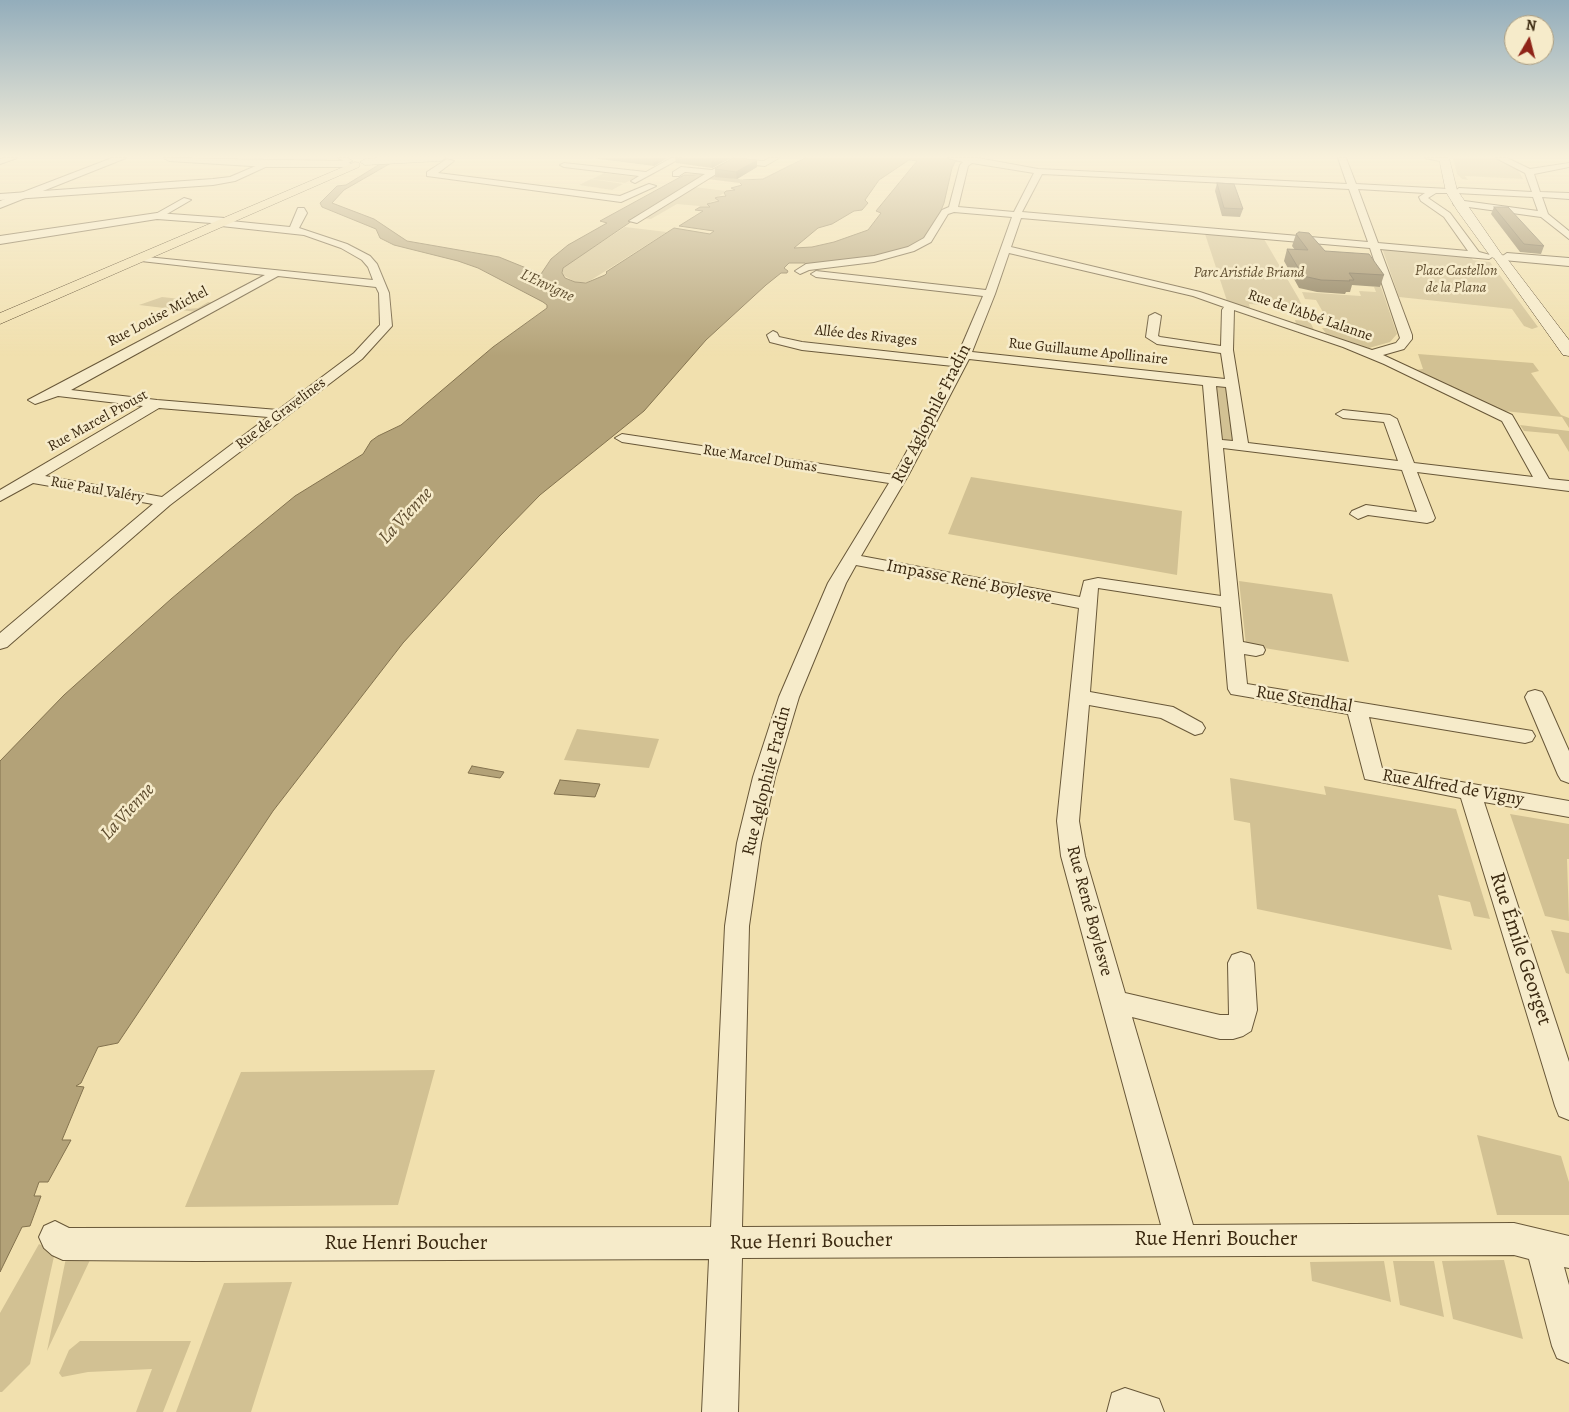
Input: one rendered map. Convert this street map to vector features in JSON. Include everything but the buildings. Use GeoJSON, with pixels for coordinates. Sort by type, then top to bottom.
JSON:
{"type":"FeatureCollection","features":[{"type":"Feature","properties":{"kind":"main road"},"geometry":{"type":"LineString","coordinates":[[0,319],[219,224]]}},
{"type":"Feature","properties":{"kind":"main road"},"geometry":{"type":"LineString","coordinates":[[1474,224],[1567,345]]}},
{"type":"Feature","properties":{"kind":"street"},"geometry":{"type":"LineString","coordinates":[[0,240],[105,224]]}},
{"type":"Feature","properties":{"kind":"street","name":"Rue de Gravelines"},"geometry":{"type":"LineString","coordinates":[[0,643],[165,502],[358,356],[384,329],[387,318],[381,284],[374,266],[366,258],[314,234],[240,224]]}},
{"type":"Feature","properties":{"kind":"street"},"geometry":{"type":"LineString","coordinates":[[293,230],[296,224]]}},
{"type":"Feature","properties":{"kind":"street"},"geometry":{"type":"LineString","coordinates":[[938,224],[928,240],[911,249],[874,259],[806,267],[800,271],[820,275],[990,294]]}},
{"type":"Feature","properties":{"kind":"street","name":"Rue Aglophile Fradin"},"geometry":{"type":"LineString","coordinates":[[720,1412],[737,926],[749,844],[764,777],[789,697],[837,583],[898,480],[962,359],[990,294],[1014,224]]}},
{"type":"Feature","properties":{"kind":"street"},"geometry":{"type":"LineString","coordinates":[[1119,224],[1569,262]]}},
{"type":"Feature","properties":{"kind":"street"},"geometry":{"type":"LineString","coordinates":[[1364,224],[1406,339],[1400,346],[1372,354]]}},
{"type":"Feature","properties":{"kind":"street"},"geometry":{"type":"LineString","coordinates":[[1453,224],[1475,254]]}},
{"type":"Feature","properties":{"kind":"street"},"geometry":{"type":"LineString","coordinates":[[1555,224],[1569,236]]}},
{"type":"Feature","properties":{"kind":"street","name":"Rue de l'Abbé Lalanne"},"geometry":{"type":"LineString","coordinates":[[1006,249],[1190,292],[1372,354],[1507,418],[1544,482]]}},
{"type":"Feature","properties":{"kind":"street"},"geometry":{"type":"LineString","coordinates":[[141,258],[381,284]]}},
{"type":"Feature","properties":{"kind":"street","name":"Rue Louise Michel"},"geometry":{"type":"LineString","coordinates":[[35,400],[57,392],[276,273]]}},
{"type":"Feature","properties":{"kind":"street"},"geometry":{"type":"LineString","coordinates":[[1231,306],[1228,310],[1228,350],[1241,446]]}},
{"type":"Feature","properties":{"kind":"street"},"geometry":{"type":"LineString","coordinates":[[1155,316],[1152,337],[1157,340],[1228,350]]}},
{"type":"Feature","properties":{"kind":"street","name":"Allée des Rivages"},"geometry":{"type":"LineString","coordinates":[[774,335],[774,339],[802,346],[962,359]]}},
{"type":"Feature","properties":{"kind":"street","name":"Rue Guillaume Apollinaire"},"geometry":{"type":"LineString","coordinates":[[962,359],[1209,382]]}},
{"type":"Feature","properties":{"kind":"street"},"geometry":{"type":"LineString","coordinates":[[1209,382],[1232,384]]}},
{"type":"Feature","properties":{"kind":"street","name":"Rue Stendhal"},"geometry":{"type":"LineString","coordinates":[[1209,382],[1238,689],[1524,736]]}},
{"type":"Feature","properties":{"kind":"street","name":"Rue Louise Michel"},"geometry":{"type":"LineString","coordinates":[[57,392],[157,404]]}},
{"type":"Feature","properties":{"kind":"street","name":"Rue Marcel Proust"},"geometry":{"type":"LineString","coordinates":[[0,496],[157,404],[279,414]]}},
{"type":"Feature","properties":{"kind":"street"},"geometry":{"type":"LineString","coordinates":[[1343,414],[1390,419],[1427,518],[1366,510],[1358,514]]}},
{"type":"Feature","properties":{"kind":"street","name":"Rue Marcel Dumas"},"geometry":{"type":"LineString","coordinates":[[622,438],[898,480]]}},
{"type":"Feature","properties":{"kind":"street"},"geometry":{"type":"LineString","coordinates":[[1215,443],[1569,486]]}},
{"type":"Feature","properties":{"kind":"street","name":"Rue Paul Valéry"},"geometry":{"type":"LineString","coordinates":[[30,478],[165,502]]}},
{"type":"Feature","properties":{"kind":"street","name":"Impasse René Boylesve"},"geometry":{"type":"LineString","coordinates":[[850,559],[1088,604]]}},
{"type":"Feature","properties":{"kind":"street","name":"Rue René Boylesve"},"geometry":{"type":"LineString","coordinates":[[1181,1239],[1069,838],[1068,821],[1090,585],[1098,582],[1230,603]]}},
{"type":"Feature","properties":{"kind":"street"},"geometry":{"type":"LineString","coordinates":[[1234,647],[1256,650]]}},
{"type":"Feature","properties":{"kind":"street"},"geometry":{"type":"LineString","coordinates":[[1080,697],[1166,712],[1195,728]]}},
{"type":"Feature","properties":{"kind":"street"},"geometry":{"type":"LineString","coordinates":[[1535,697],[1569,775]]}},
{"type":"Feature","properties":{"kind":"street","name":"Rue Alfred de Vigny"},"geometry":{"type":"LineString","coordinates":[[1357,709],[1372,774],[1569,809]]}},
{"type":"Feature","properties":{"kind":"street","name":"Rue Émile Georget"},"geometry":{"type":"LineString","coordinates":[[1470,792],[1569,1106]]}},
{"type":"Feature","properties":{"kind":"street"},"geometry":{"type":"LineString","coordinates":[[1115,1004],[1132,1005],[1220,1027],[1233,1027],[1242,1022],[1244,1010],[1241,963]]}},
{"type":"Feature","properties":{"kind":"street","name":"Rue Henri Boucher"},"geometry":{"type":"LineString","coordinates":[[55,1237],[63,1244],[726,1244],[1181,1239],[1514,1239],[1556,1249]]}},
{"type":"Feature","properties":{"kind":"street"},"geometry":{"type":"LineString","coordinates":[[1556,1249],[1569,1346]]}},
{"type":"Feature","properties":{"kind":"street"},"geometry":{"type":"LineString","coordinates":[[1125,1412],[1125,1406],[1146,1412]]}},
{"type":"Feature","properties":{"kind":"green space"},"geometry":{"type":"Polygon","coordinates":[[[625,227],[667,232],[588,282],[575,282],[563,275],[563,268],[569,263],[625,227]]]}},
{"type":"Feature","properties":{"kind":"green space","name":"Parc Aristide Briand"},"geometry":{"type":"Polygon","coordinates":[[[1205,234],[1264,239],[1299,299],[1314,330],[1296,324],[1295,320],[1306,321],[1301,307],[1249,304],[1250,308],[1227,301],[1205,234]]]}},
{"type":"Feature","properties":{"kind":"green space","name":"Place Castellon de la Plana"},"geometry":{"type":"Polygon","coordinates":[[[1382,248],[1470,256],[1473,260],[1490,262],[1538,327],[1532,329],[1524,326],[1512,309],[1399,297],[1382,248]]]}},
{"type":"Feature","properties":{"kind":"green space"},"geometry":{"type":"Polygon","coordinates":[[[1374,287],[1381,287],[1397,334],[1390,342],[1369,348],[1327,335],[1322,328],[1332,328],[1316,300],[1305,299],[1302,292],[1361,296],[1359,291],[1376,292],[1374,287]]]}},
{"type":"Feature","properties":{"kind":"green space"},"geometry":{"type":"Polygon","coordinates":[[[162,297],[199,301],[186,306],[189,307],[187,309],[198,308],[208,302],[214,303],[197,312],[139,305],[162,297]]]}},
{"type":"Feature","properties":{"kind":"green space"},"geometry":{"type":"Polygon","coordinates":[[[1418,354],[1533,363],[1539,371],[1531,373],[1561,415],[1569,418],[1569,428],[1562,417],[1504,411],[1415,370],[1423,369],[1418,354]]]}},
{"type":"Feature","properties":{"kind":"green space"},"geometry":{"type":"Polygon","coordinates":[[[1214,385],[1226,386],[1235,441],[1219,441],[1214,385]]]}},
{"type":"Feature","properties":{"kind":"green space"},"geometry":{"type":"Polygon","coordinates":[[[1520,425],[1569,431],[1569,452],[1558,434],[1524,431],[1520,425]]]}},
{"type":"Feature","properties":{"kind":"green space"},"geometry":{"type":"Polygon","coordinates":[[[971,477],[1182,511],[1177,575],[948,534],[971,477]]]}},
{"type":"Feature","properties":{"kind":"green space"},"geometry":{"type":"Polygon","coordinates":[[[1239,581],[1332,594],[1349,662],[1246,645],[1239,581]]]}},
{"type":"Feature","properties":{"kind":"green space"},"geometry":{"type":"Polygon","coordinates":[[[577,729],[659,739],[649,768],[564,760],[577,729]]]}},
{"type":"Feature","properties":{"kind":"green space"},"geometry":{"type":"Polygon","coordinates":[[[1230,778],[1326,795],[1324,786],[1456,809],[1490,919],[1474,916],[1470,902],[1438,895],[1452,950],[1257,909],[1250,823],[1234,820],[1230,778]]]}},
{"type":"Feature","properties":{"kind":"green space"},"geometry":{"type":"Polygon","coordinates":[[[1510,814],[1569,824],[1569,859],[1567,859],[1569,921],[1545,916],[1510,814]]]}},
{"type":"Feature","properties":{"kind":"green space"},"geometry":{"type":"Polygon","coordinates":[[[1551,930],[1569,933],[1569,974],[1566,973],[1551,930]]]}},
{"type":"Feature","properties":{"kind":"green space"},"geometry":{"type":"Polygon","coordinates":[[[435,1070],[398,1205],[185,1207],[241,1072],[435,1070]]]}},
{"type":"Feature","properties":{"kind":"green space"},"geometry":{"type":"Polygon","coordinates":[[[1477,1135],[1561,1156],[1569,1182],[1569,1215],[1497,1215],[1477,1135]]]}},
{"type":"Feature","properties":{"kind":"green space"},"geometry":{"type":"Polygon","coordinates":[[[39,1244],[55,1252],[30,1364],[0,1392],[0,1313],[39,1244]]]}},
{"type":"Feature","properties":{"kind":"green space"},"geometry":{"type":"Polygon","coordinates":[[[67,1253],[90,1260],[47,1351],[67,1253]]]}},
{"type":"Feature","properties":{"kind":"green space"},"geometry":{"type":"Polygon","coordinates":[[[1504,1260],[1523,1339],[1453,1319],[1442,1261],[1504,1260]]]}},
{"type":"Feature","properties":{"kind":"green space"},"geometry":{"type":"Polygon","coordinates":[[[1384,1261],[1391,1302],[1312,1281],[1310,1262],[1384,1261]]]}},
{"type":"Feature","properties":{"kind":"green space"},"geometry":{"type":"Polygon","coordinates":[[[1393,1261],[1434,1261],[1444,1317],[1400,1305],[1393,1261]]]}},
{"type":"Feature","properties":{"kind":"green space"},"geometry":{"type":"Polygon","coordinates":[[[292,1282],[251,1412],[176,1412],[224,1283],[292,1282]]]}},
{"type":"Feature","properties":{"kind":"green space"},"geometry":{"type":"Polygon","coordinates":[[[80,1341],[191,1341],[163,1412],[136,1412],[152,1369],[88,1372],[62,1377],[59,1373],[69,1350],[80,1341]]]}},
{"type":"Feature","properties":{"kind":"water"},"geometry":{"type":"Polygon","coordinates":[[[363,224],[381,224],[407,241],[499,257],[541,274],[551,259],[568,245],[605,224],[628,224],[563,268],[562,273],[565,278],[575,282],[586,283],[605,275],[606,272],[674,228],[710,234],[714,231],[679,226],[682,224],[832,224],[818,228],[794,248],[812,247],[834,242],[868,230],[873,224],[934,224],[926,238],[895,253],[873,258],[806,265],[805,263],[789,263],[784,268],[788,271],[787,273],[781,273],[766,285],[706,340],[644,411],[540,495],[500,536],[403,643],[273,811],[118,1043],[98,1047],[81,1083],[76,1086],[84,1087],[62,1140],[71,1140],[48,1182],[39,1182],[34,1196],[41,1196],[30,1226],[22,1227],[0,1272],[0,761],[64,695],[171,599],[228,551],[295,496],[363,454],[371,441],[401,425],[493,347],[547,308],[547,305],[543,302],[478,268],[394,245],[380,238],[376,229],[363,224]]]}},
{"type":"Feature","properties":{"kind":"water"},"geometry":{"type":"Polygon","coordinates":[[[472,766],[504,772],[500,778],[468,773],[472,766]]]}},
{"type":"Feature","properties":{"kind":"water"},"geometry":{"type":"Polygon","coordinates":[[[560,780],[600,784],[595,797],[554,794],[560,780]]]}},
{"type":"Feature","properties":{"kind":"water label","name":"L'Envigne"},"geometry":{"type":"Point","coordinates":[547,286]}},
{"type":"Feature","properties":{"kind":"water label","name":"La Vienne"},"geometry":{"type":"Point","coordinates":[406,516]}},
{"type":"Feature","properties":{"kind":"water label","name":"La Vienne"},"geometry":{"type":"Point","coordinates":[128,812]}}]}
